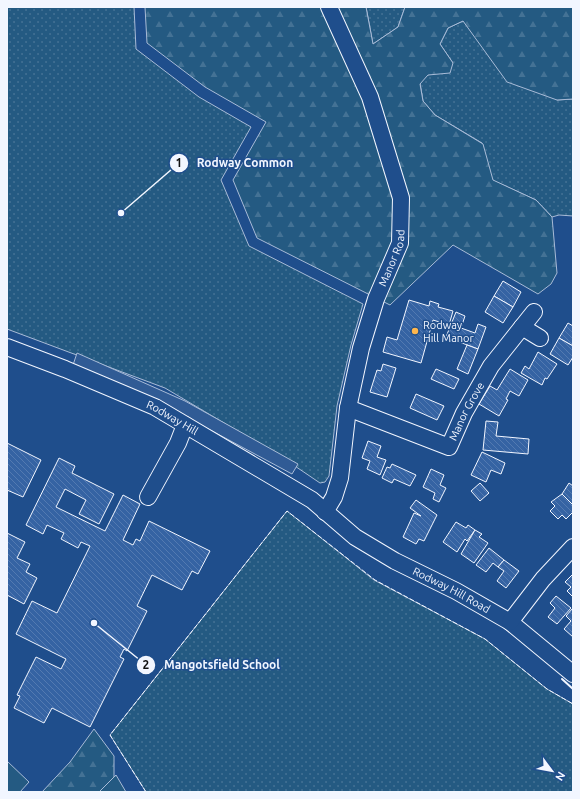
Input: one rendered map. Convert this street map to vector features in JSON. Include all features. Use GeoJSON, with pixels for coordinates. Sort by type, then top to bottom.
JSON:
{"type":"FeatureCollection","features":[{"type":"Feature","properties":{"kind":"street","name":"Manor Road"},"geometry":{"type":"LineString","coordinates":[[325,512],[334,497],[340,478],[348,408],[362,348],[376,299],[400,243],[401,198],[370,97],[329,7]]}},
{"type":"Feature","properties":{"kind":"street","name":"Manor Grove"},"geometry":{"type":"LineString","coordinates":[[348,408],[449,447],[464,413],[491,366],[534,312]]}},
{"type":"Feature","properties":{"kind":"street"},"geometry":{"type":"LineString","coordinates":[[522,327],[540,338]]}},
{"type":"Feature","properties":{"kind":"street","name":"Rodway Hill"},"geometry":{"type":"LineString","coordinates":[[7,347],[65,369],[155,407],[306,496],[325,512]]}},
{"type":"Feature","properties":{"kind":"street"},"geometry":{"type":"LineString","coordinates":[[148,498],[178,444],[185,425]]}},
{"type":"Feature","properties":{"kind":"street","name":"Rodway Hill Road"},"geometry":{"type":"LineString","coordinates":[[325,512],[355,537],[395,561],[456,591],[510,622],[573,674]]}},
{"type":"Feature","properties":{"kind":"street"},"geometry":{"type":"LineString","coordinates":[[510,622],[543,579],[573,547]]}},
{"type":"Feature","properties":{"kind":"green space"},"geometry":{"type":"Polygon","coordinates":[[[7,7],[134,7],[136,49],[199,97],[251,127],[221,180],[249,246],[363,304],[351,345],[337,406],[329,476],[325,482],[320,483],[283,458],[165,388],[7,329],[7,7]]]}},
{"type":"Feature","properties":{"kind":"green space"},"geometry":{"type":"Polygon","coordinates":[[[145,7],[366,7],[373,44],[398,27],[405,7],[573,7],[573,99],[557,100],[507,82],[463,21],[448,28],[440,44],[453,63],[450,73],[428,75],[420,84],[423,101],[435,115],[483,144],[493,180],[536,200],[552,217],[557,273],[551,284],[538,294],[453,245],[390,305],[257,238],[233,180],[266,122],[205,87],[147,43],[145,7]]]}},
{"type":"Feature","properties":{"kind":"green space"},"geometry":{"type":"Polygon","coordinates":[[[366,7],[405,7],[398,27],[373,44],[366,7]]]}},
{"type":"Feature","properties":{"kind":"green space"},"geometry":{"type":"Polygon","coordinates":[[[463,21],[557,100],[573,99],[573,216],[559,215],[552,217],[536,200],[492,180],[482,143],[435,115],[423,101],[420,83],[428,75],[453,63],[440,44],[448,28],[463,21]]]}},
{"type":"Feature","properties":{"kind":"green space"},"geometry":{"type":"Polygon","coordinates":[[[287,511],[374,580],[485,639],[547,689],[573,704],[573,792],[146,792],[110,735],[287,511]]]}},
{"type":"Feature","properties":{"kind":"green space"},"geometry":{"type":"Polygon","coordinates":[[[94,729],[114,756],[114,792],[42,792],[70,762],[94,729]]]}},
{"type":"Feature","properties":{"kind":"green space"},"geometry":{"type":"Polygon","coordinates":[[[7,761],[29,782],[20,792],[7,792],[7,761]]]}},
{"type":"Feature","properties":{"kind":"green space"},"geometry":{"type":"Polygon","coordinates":[[[116,775],[126,792],[99,792],[116,775]]]}},
{"type":"Feature","properties":{"kind":"shaded area"},"geometry":{"type":"Polygon","coordinates":[[[77,353],[185,401],[298,464],[292,474],[162,404],[73,365],[77,353]]]}},
{"type":"Feature","properties":{"kind":"building"},"geometry":{"type":"Polygon","coordinates":[[[503,281],[521,292],[513,307],[494,296],[503,281]]]}},
{"type":"Feature","properties":{"kind":"building"},"geometry":{"type":"Polygon","coordinates":[[[494,296],[513,307],[503,323],[485,312],[494,296]]]}},
{"type":"Feature","properties":{"kind":"building","name":"Rodway Hill Manor"},"geometry":{"type":"Polygon","coordinates":[[[409,300],[429,306],[430,301],[439,304],[438,307],[453,311],[449,325],[433,320],[421,363],[383,352],[387,337],[397,340],[409,300]]]}},
{"type":"Feature","properties":{"kind":"building"},"geometry":{"type":"Polygon","coordinates":[[[456,312],[465,316],[461,328],[475,333],[478,324],[486,327],[478,349],[446,337],[456,312]]]}},
{"type":"Feature","properties":{"kind":"building"},"geometry":{"type":"Polygon","coordinates":[[[568,323],[573,326],[573,346],[559,338],[568,323]]]}},
{"type":"Feature","properties":{"kind":"building"},"geometry":{"type":"Polygon","coordinates":[[[559,338],[573,346],[573,357],[568,365],[550,354],[559,338]]]}},
{"type":"Feature","properties":{"kind":"building"},"geometry":{"type":"Polygon","coordinates":[[[467,345],[478,349],[468,374],[457,369],[467,345]]]}},
{"type":"Feature","properties":{"kind":"building"},"geometry":{"type":"Polygon","coordinates":[[[538,352],[557,364],[547,379],[545,378],[542,385],[521,373],[525,366],[529,369],[538,352]]]}},
{"type":"Feature","properties":{"kind":"building"},"geometry":{"type":"Polygon","coordinates":[[[383,364],[396,368],[387,397],[370,392],[377,370],[381,371],[383,364]]]}},
{"type":"Feature","properties":{"kind":"building"},"geometry":{"type":"Polygon","coordinates":[[[436,369],[459,379],[454,389],[431,379],[436,369]]]}},
{"type":"Feature","properties":{"kind":"building"},"geometry":{"type":"Polygon","coordinates":[[[510,369],[528,380],[519,396],[510,391],[506,399],[508,400],[499,416],[479,404],[490,386],[497,390],[510,369]]]}},
{"type":"Feature","properties":{"kind":"building"},"geometry":{"type":"Polygon","coordinates":[[[416,394],[444,406],[437,420],[410,408],[416,394]]]}},
{"type":"Feature","properties":{"kind":"building"},"geometry":{"type":"Polygon","coordinates":[[[486,421],[498,422],[496,436],[529,439],[528,454],[483,450],[486,421]]]}},
{"type":"Feature","properties":{"kind":"building"},"geometry":{"type":"Polygon","coordinates":[[[368,441],[381,446],[377,457],[386,460],[380,475],[367,469],[370,461],[362,458],[368,441]]]}},
{"type":"Feature","properties":{"kind":"building"},"geometry":{"type":"Polygon","coordinates":[[[7,443],[41,460],[23,497],[7,490],[7,443]]]}},
{"type":"Feature","properties":{"kind":"building"},"geometry":{"type":"Polygon","coordinates":[[[482,452],[505,463],[501,474],[491,470],[486,482],[471,475],[482,452]]]}},
{"type":"Feature","properties":{"kind":"building"},"geometry":{"type":"Polygon","coordinates":[[[59,458],[75,466],[72,473],[114,494],[99,524],[79,514],[86,500],[65,489],[56,507],[105,531],[123,495],[140,504],[123,540],[133,545],[136,539],[140,541],[149,521],[210,551],[198,574],[192,571],[182,590],[152,575],[137,606],[147,611],[127,651],[124,649],[120,657],[124,659],[90,727],[52,708],[44,723],[14,708],[20,696],[17,695],[36,657],[61,669],[66,659],[16,634],[32,601],[57,613],[90,546],[81,542],[78,548],[61,539],[64,533],[47,525],[43,534],[26,525],[59,458]]]}},
{"type":"Feature","properties":{"kind":"building"},"geometry":{"type":"Polygon","coordinates":[[[392,464],[416,475],[410,486],[394,479],[392,483],[382,478],[387,467],[390,468],[392,464]]]}},
{"type":"Feature","properties":{"kind":"building"},"geometry":{"type":"Polygon","coordinates":[[[431,469],[444,475],[440,485],[446,488],[439,502],[433,499],[435,493],[423,487],[431,469]]]}},
{"type":"Feature","properties":{"kind":"building"},"geometry":{"type":"Polygon","coordinates":[[[480,483],[489,493],[480,501],[471,491],[480,483]]]}},
{"type":"Feature","properties":{"kind":"building"},"geometry":{"type":"Polygon","coordinates":[[[569,483],[573,486],[573,505],[562,494],[569,483]]]}},
{"type":"Feature","properties":{"kind":"building"},"geometry":{"type":"Polygon","coordinates":[[[562,494],[573,505],[573,512],[566,519],[562,515],[558,519],[550,511],[555,506],[551,502],[562,494]]]}},
{"type":"Feature","properties":{"kind":"building"},"geometry":{"type":"Polygon","coordinates":[[[416,500],[437,515],[424,541],[419,539],[416,544],[403,537],[414,513],[421,516],[410,508],[416,500]]]}},
{"type":"Feature","properties":{"kind":"building"},"geometry":{"type":"Polygon","coordinates":[[[456,522],[466,528],[468,525],[475,530],[467,541],[465,539],[457,552],[443,542],[456,522]]]}},
{"type":"Feature","properties":{"kind":"building"},"geometry":{"type":"Polygon","coordinates":[[[475,530],[482,534],[479,537],[488,543],[474,563],[461,554],[475,530]]]}},
{"type":"Feature","properties":{"kind":"building"},"geometry":{"type":"Polygon","coordinates":[[[7,533],[25,542],[17,558],[30,564],[26,572],[37,578],[24,604],[7,595],[7,533]]]}},
{"type":"Feature","properties":{"kind":"building"},"geometry":{"type":"Polygon","coordinates":[[[489,548],[504,560],[498,567],[493,563],[486,572],[476,565],[489,548]]]}},
{"type":"Feature","properties":{"kind":"building"},"geometry":{"type":"Polygon","coordinates":[[[504,560],[519,571],[506,588],[497,581],[504,571],[498,567],[504,560]]]}},
{"type":"Feature","properties":{"kind":"building"},"geometry":{"type":"Polygon","coordinates":[[[573,574],[573,597],[567,591],[571,587],[565,582],[573,574]]]}},
{"type":"Feature","properties":{"kind":"building"},"geometry":{"type":"Polygon","coordinates":[[[556,596],[571,608],[557,624],[548,617],[555,608],[550,603],[556,596]]]}},
{"type":"Feature","properties":{"kind":"building"},"geometry":{"type":"Polygon","coordinates":[[[572,609],[573,637],[564,629],[571,621],[566,616],[572,609]]]}},
{"type":"Feature","properties":{"kind":"fence"},"geometry":{"type":"LineString","coordinates":[[146,792],[110,735],[287,511],[375,580],[485,639],[547,689],[573,704]]}},
{"type":"Feature","properties":{"kind":"wall"},"geometry":{"type":"LineString","coordinates":[[562,679],[573,689]]}},
{"type":"Feature","properties":{"kind":"place","name":"Rodway Common"},"geometry":{"type":"Point","coordinates":[121,213]}},
{"type":"Feature","properties":{"kind":"place","name":"Rodway Hill Manor"},"geometry":{"type":"Point","coordinates":[415,331]}},
{"type":"Feature","properties":{"kind":"place","name":"Mangotsfield School"},"geometry":{"type":"Point","coordinates":[94,623]}}]}
